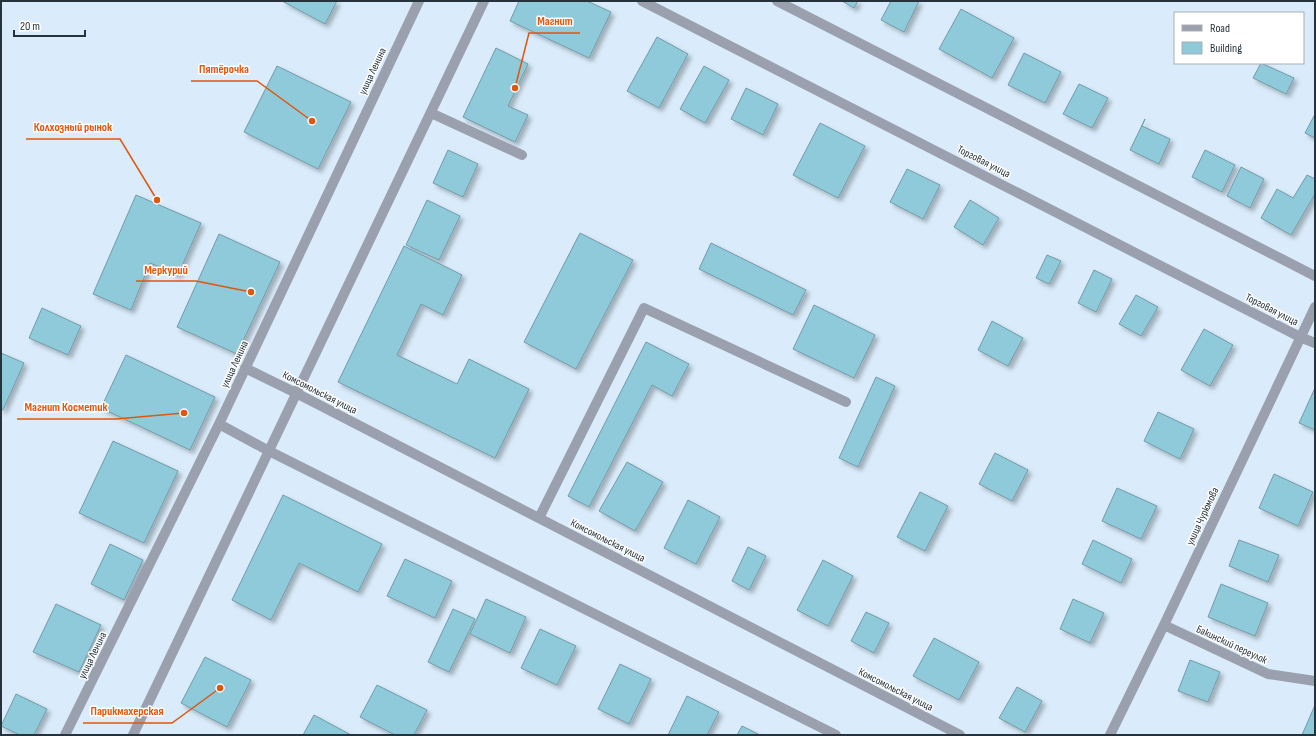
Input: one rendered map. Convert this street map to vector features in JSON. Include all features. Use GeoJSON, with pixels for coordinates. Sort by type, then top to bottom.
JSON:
{"type":"FeatureCollection","features":[{"type":"Feature","properties":{"kind":"street","name":"улица Ленина"},"geometry":{"type":"LineString","coordinates":[[65,735],[219,424],[419,1]]}},
{"type":"Feature","properties":{"kind":"street"},"geometry":{"type":"LineString","coordinates":[[133,735],[484,1]]}},
{"type":"Feature","properties":{"kind":"street","name":"Торговая улица"},"geometry":{"type":"LineString","coordinates":[[642,1],[1300,337],[1315,343]]}},
{"type":"Feature","properties":{"kind":"street"},"geometry":{"type":"LineString","coordinates":[[777,1],[1315,276]]}},
{"type":"Feature","properties":{"kind":"street"},"geometry":{"type":"LineString","coordinates":[[431,113],[522,155]]}},
{"type":"Feature","properties":{"kind":"street","name":"улица Чурюмова"},"geometry":{"type":"LineString","coordinates":[[1110,735],[1315,307]]}},
{"type":"Feature","properties":{"kind":"street"},"geometry":{"type":"LineString","coordinates":[[538,518],[644,308],[846,402]]}},
{"type":"Feature","properties":{"kind":"street","name":"Комсомольская улица"},"geometry":{"type":"LineString","coordinates":[[245,368],[960,735]]}},
{"type":"Feature","properties":{"kind":"street"},"geometry":{"type":"LineString","coordinates":[[219,424],[269,452],[836,735]]}},
{"type":"Feature","properties":{"kind":"street","name":"Бакинский переулок"},"geometry":{"type":"LineString","coordinates":[[1164,625],[1268,674],[1315,681]]}},
{"type":"Feature","properties":{"kind":"building"},"geometry":{"type":"Polygon","coordinates":[[[282,1],[337,1],[325,24],[282,1]]]}},
{"type":"Feature","properties":{"kind":"building"},"geometry":{"type":"Polygon","coordinates":[[[519,1],[587,1],[611,12],[589,58],[510,21],[519,1]]]}},
{"type":"Feature","properties":{"kind":"building"},"geometry":{"type":"Polygon","coordinates":[[[842,1],[858,1],[854,8],[842,1]]]}},
{"type":"Feature","properties":{"kind":"building"},"geometry":{"type":"Polygon","coordinates":[[[891,1],[919,1],[904,32],[881,20],[891,1]]]}},
{"type":"Feature","properties":{"kind":"building"},"geometry":{"type":"Polygon","coordinates":[[[961,9],[1014,38],[992,78],[939,49],[961,9]]]}},
{"type":"Feature","properties":{"kind":"building"},"geometry":{"type":"Polygon","coordinates":[[[657,37],[688,54],[659,108],[627,91],[657,37]]]}},
{"type":"Feature","properties":{"kind":"building"},"geometry":{"type":"Polygon","coordinates":[[[496,48],[528,64],[508,106],[528,115],[515,142],[463,117],[496,48]]]}},
{"type":"Feature","properties":{"kind":"building"},"geometry":{"type":"Polygon","coordinates":[[[1024,53],[1061,72],[1045,103],[1008,85],[1024,53]]]}},
{"type":"Feature","properties":{"kind":"building"},"geometry":{"type":"Polygon","coordinates":[[[1260,64],[1263,64],[1294,78],[1286,94],[1253,78],[1260,64]]]}},
{"type":"Feature","properties":{"kind":"building"},"geometry":{"type":"Polygon","coordinates":[[[277,66],[351,102],[318,169],[244,132],[277,66]]]}},
{"type":"Feature","properties":{"kind":"building"},"geometry":{"type":"Polygon","coordinates":[[[704,66],[729,80],[705,123],[680,109],[704,66]]]}},
{"type":"Feature","properties":{"kind":"building"},"geometry":{"type":"Polygon","coordinates":[[[1079,84],[1108,98],[1092,128],[1063,114],[1079,84]]]}},
{"type":"Feature","properties":{"kind":"building"},"geometry":{"type":"Polygon","coordinates":[[[746,88],[778,104],[763,135],[731,119],[746,88]]]}},
{"type":"Feature","properties":{"kind":"building"},"geometry":{"type":"Polygon","coordinates":[[[1315,114],[1315,138],[1305,133],[1315,114]]]}},
{"type":"Feature","properties":{"kind":"building"},"geometry":{"type":"Polygon","coordinates":[[[1145,119],[1142,126],[1170,139],[1159,164],[1130,150],[1145,119]]]}},
{"type":"Feature","properties":{"kind":"building"},"geometry":{"type":"Polygon","coordinates":[[[820,123],[865,146],[838,198],[793,175],[820,123]]]}},
{"type":"Feature","properties":{"kind":"building"},"geometry":{"type":"Polygon","coordinates":[[[448,150],[478,164],[463,197],[433,183],[448,150]]]}},
{"type":"Feature","properties":{"kind":"building"},"geometry":{"type":"Polygon","coordinates":[[[1205,150],[1235,165],[1222,192],[1192,177],[1205,150]]]}},
{"type":"Feature","properties":{"kind":"building"},"geometry":{"type":"Polygon","coordinates":[[[1241,167],[1264,179],[1250,208],[1227,196],[1241,167]]]}},
{"type":"Feature","properties":{"kind":"building"},"geometry":{"type":"Polygon","coordinates":[[[907,169],[940,185],[923,219],[890,202],[907,169]]]}},
{"type":"Feature","properties":{"kind":"building"},"geometry":{"type":"Polygon","coordinates":[[[1307,175],[1315,179],[1315,194],[1291,235],[1261,218],[1277,189],[1293,198],[1307,175]]]}},
{"type":"Feature","properties":{"kind":"building"},"geometry":{"type":"Polygon","coordinates":[[[136,195],[201,223],[178,275],[150,263],[131,310],[93,294],[136,195]]]}},
{"type":"Feature","properties":{"kind":"building"},"geometry":{"type":"Polygon","coordinates":[[[427,200],[460,216],[439,260],[406,245],[427,200]]]}},
{"type":"Feature","properties":{"kind":"building"},"geometry":{"type":"Polygon","coordinates":[[[970,200],[999,218],[983,245],[954,227],[970,200]]]}},
{"type":"Feature","properties":{"kind":"building"},"geometry":{"type":"Polygon","coordinates":[[[580,233],[633,260],[576,369],[524,342],[580,233]]]}},
{"type":"Feature","properties":{"kind":"building"},"geometry":{"type":"Polygon","coordinates":[[[219,234],[280,262],[237,354],[177,327],[219,234]]]}},
{"type":"Feature","properties":{"kind":"building"},"geometry":{"type":"Polygon","coordinates":[[[711,243],[806,290],[793,315],[699,269],[711,243]]]}},
{"type":"Feature","properties":{"kind":"building"},"geometry":{"type":"Polygon","coordinates":[[[404,246],[462,275],[443,315],[421,304],[397,355],[457,384],[469,359],[529,389],[495,458],[338,382],[404,246]]]}},
{"type":"Feature","properties":{"kind":"building"},"geometry":{"type":"Polygon","coordinates":[[[1047,255],[1061,261],[1049,284],[1036,278],[1047,255]]]}},
{"type":"Feature","properties":{"kind":"building"},"geometry":{"type":"Polygon","coordinates":[[[1094,270],[1112,279],[1096,312],[1078,303],[1094,270]]]}},
{"type":"Feature","properties":{"kind":"building"},"geometry":{"type":"Polygon","coordinates":[[[1136,295],[1158,307],[1141,336],[1119,324],[1136,295]]]}},
{"type":"Feature","properties":{"kind":"building"},"geometry":{"type":"Polygon","coordinates":[[[814,305],[875,335],[854,378],[793,349],[814,305]]]}},
{"type":"Feature","properties":{"kind":"building"},"geometry":{"type":"Polygon","coordinates":[[[42,308],[81,326],[68,355],[29,338],[42,308]]]}},
{"type":"Feature","properties":{"kind":"building"},"geometry":{"type":"Polygon","coordinates":[[[992,321],[1023,338],[1008,366],[978,350],[992,321]]]}},
{"type":"Feature","properties":{"kind":"building"},"geometry":{"type":"Polygon","coordinates":[[[1204,329],[1233,345],[1210,386],[1181,370],[1204,329]]]}},
{"type":"Feature","properties":{"kind":"building"},"geometry":{"type":"Polygon","coordinates":[[[646,342],[689,364],[672,396],[652,385],[589,507],[568,496],[646,342]]]}},
{"type":"Feature","properties":{"kind":"building"},"geometry":{"type":"Polygon","coordinates":[[[1,353],[24,363],[3,410],[1,410],[1,353]]]}},
{"type":"Feature","properties":{"kind":"building"},"geometry":{"type":"Polygon","coordinates":[[[126,355],[215,397],[190,450],[101,408],[126,355]]]}},
{"type":"Feature","properties":{"kind":"building"},"geometry":{"type":"Polygon","coordinates":[[[876,377],[895,386],[858,467],[839,458],[876,377]]]}},
{"type":"Feature","properties":{"kind":"building"},"geometry":{"type":"Polygon","coordinates":[[[1315,388],[1315,430],[1299,423],[1315,388]]]}},
{"type":"Feature","properties":{"kind":"building"},"geometry":{"type":"Polygon","coordinates":[[[1158,412],[1194,429],[1180,459],[1144,441],[1158,412]]]}},
{"type":"Feature","properties":{"kind":"building"},"geometry":{"type":"Polygon","coordinates":[[[113,441],[178,471],[144,543],[79,513],[113,441]]]}},
{"type":"Feature","properties":{"kind":"building"},"geometry":{"type":"Polygon","coordinates":[[[995,453],[1028,470],[1012,501],[979,484],[995,453]]]}},
{"type":"Feature","properties":{"kind":"building"},"geometry":{"type":"Polygon","coordinates":[[[627,462],[663,482],[635,531],[599,511],[627,462]]]}},
{"type":"Feature","properties":{"kind":"building"},"geometry":{"type":"Polygon","coordinates":[[[1274,474],[1313,492],[1298,526],[1259,508],[1274,474]]]}},
{"type":"Feature","properties":{"kind":"building"},"geometry":{"type":"Polygon","coordinates":[[[1117,488],[1157,506],[1141,539],[1102,521],[1117,488]]]}},
{"type":"Feature","properties":{"kind":"building"},"geometry":{"type":"Polygon","coordinates":[[[920,492],[948,506],[925,551],[897,537],[920,492]]]}},
{"type":"Feature","properties":{"kind":"building"},"geometry":{"type":"Polygon","coordinates":[[[283,495],[382,544],[358,592],[299,563],[271,620],[232,600],[283,495]]]}},
{"type":"Feature","properties":{"kind":"building"},"geometry":{"type":"Polygon","coordinates":[[[688,500],[720,517],[696,564],[664,548],[688,500]]]}},
{"type":"Feature","properties":{"kind":"building"},"geometry":{"type":"Polygon","coordinates":[[[1093,540],[1132,559],[1121,583],[1082,564],[1093,540]]]}},
{"type":"Feature","properties":{"kind":"building"},"geometry":{"type":"Polygon","coordinates":[[[1239,540],[1279,555],[1268,582],[1229,566],[1239,540]]]}},
{"type":"Feature","properties":{"kind":"building"},"geometry":{"type":"Polygon","coordinates":[[[110,544],[143,560],[124,600],[91,584],[110,544]]]}},
{"type":"Feature","properties":{"kind":"building"},"geometry":{"type":"Polygon","coordinates":[[[748,547],[766,556],[749,590],[732,581],[748,547]]]}},
{"type":"Feature","properties":{"kind":"building"},"geometry":{"type":"Polygon","coordinates":[[[405,559],[452,581],[435,618],[387,596],[405,559]]]}},
{"type":"Feature","properties":{"kind":"building"},"geometry":{"type":"Polygon","coordinates":[[[823,560],[853,576],[828,626],[797,610],[823,560]]]}},
{"type":"Feature","properties":{"kind":"building"},"geometry":{"type":"Polygon","coordinates":[[[1221,584],[1268,603],[1255,636],[1208,617],[1221,584]]]}},
{"type":"Feature","properties":{"kind":"building"},"geometry":{"type":"Polygon","coordinates":[[[486,599],[526,617],[510,653],[470,634],[486,599]]]}},
{"type":"Feature","properties":{"kind":"building"},"geometry":{"type":"Polygon","coordinates":[[[1073,599],[1104,613],[1090,643],[1060,629],[1073,599]]]}},
{"type":"Feature","properties":{"kind":"building"},"geometry":{"type":"Polygon","coordinates":[[[56,604],[101,625],[79,672],[33,652],[56,604]]]}},
{"type":"Feature","properties":{"kind":"building"},"geometry":{"type":"Polygon","coordinates":[[[453,609],[475,619],[449,672],[428,662],[453,609]]]}},
{"type":"Feature","properties":{"kind":"building"},"geometry":{"type":"Polygon","coordinates":[[[866,612],[889,623],[874,653],[851,641],[866,612]]]}},
{"type":"Feature","properties":{"kind":"building"},"geometry":{"type":"Polygon","coordinates":[[[540,629],[576,646],[557,685],[521,668],[540,629]]]}},
{"type":"Feature","properties":{"kind":"building"},"geometry":{"type":"Polygon","coordinates":[[[934,638],[979,662],[959,700],[913,676],[934,638]]]}},
{"type":"Feature","properties":{"kind":"building"},"geometry":{"type":"Polygon","coordinates":[[[205,657],[251,680],[227,727],[181,703],[205,657]]]}},
{"type":"Feature","properties":{"kind":"building"},"geometry":{"type":"Polygon","coordinates":[[[1190,660],[1220,672],[1208,702],[1178,691],[1190,660]]]}},
{"type":"Feature","properties":{"kind":"building"},"geometry":{"type":"Polygon","coordinates":[[[620,664],[651,679],[629,724],[598,709],[620,664]]]}},
{"type":"Feature","properties":{"kind":"building"},"geometry":{"type":"Polygon","coordinates":[[[377,685],[427,710],[414,735],[395,735],[360,717],[377,685]]]}},
{"type":"Feature","properties":{"kind":"building"},"geometry":{"type":"Polygon","coordinates":[[[1017,687],[1042,701],[1025,732],[999,718],[1017,687]]]}},
{"type":"Feature","properties":{"kind":"building"},"geometry":{"type":"Polygon","coordinates":[[[16,694],[47,709],[34,735],[20,735],[1,726],[16,694]]]}},
{"type":"Feature","properties":{"kind":"building"},"geometry":{"type":"Polygon","coordinates":[[[687,696],[719,712],[707,735],[668,735],[687,696]]]}},
{"type":"Feature","properties":{"kind":"building"},"geometry":{"type":"Polygon","coordinates":[[[1315,705],[1315,735],[1302,735],[1315,705]]]}},
{"type":"Feature","properties":{"kind":"building"},"geometry":{"type":"Polygon","coordinates":[[[314,715],[351,735],[303,735],[314,715]]]}},
{"type":"Feature","properties":{"kind":"building"},"geometry":{"type":"Polygon","coordinates":[[[742,726],[760,735],[737,735],[742,726]]]}},
{"type":"Feature","properties":{"kind":"place","name":"Магнит"},"geometry":{"type":"Point","coordinates":[515,88]}},
{"type":"Feature","properties":{"kind":"place","name":"Пятёрочка"},"geometry":{"type":"Point","coordinates":[312,121]}},
{"type":"Feature","properties":{"kind":"place","name":"Колхозный рынок"},"geometry":{"type":"Point","coordinates":[157,200]}},
{"type":"Feature","properties":{"kind":"place","name":"Меркурий"},"geometry":{"type":"Point","coordinates":[251,292]}},
{"type":"Feature","properties":{"kind":"place","name":"Магнит Косметик"},"geometry":{"type":"Point","coordinates":[184,413]}},
{"type":"Feature","properties":{"kind":"place","name":"Парикмахерская"},"geometry":{"type":"Point","coordinates":[220,688]}}]}
